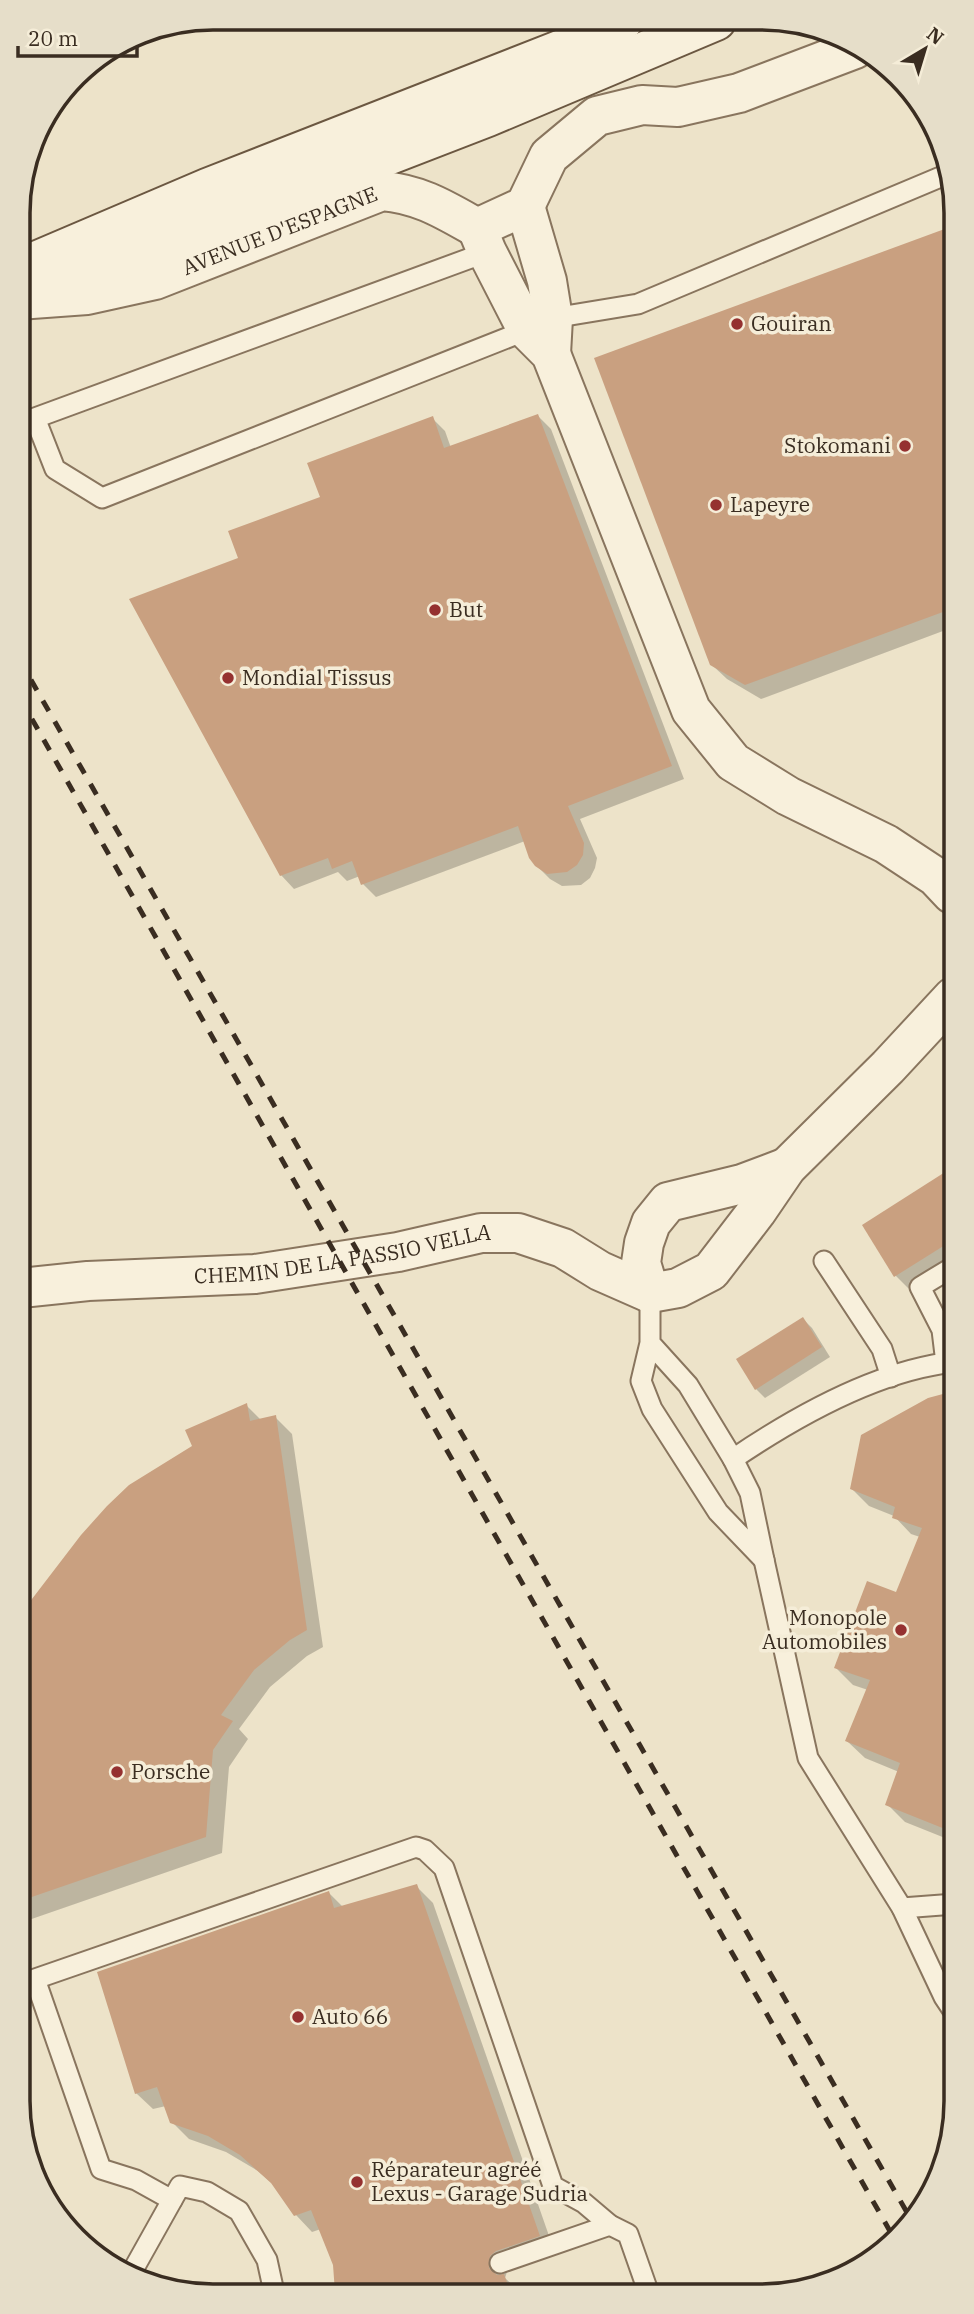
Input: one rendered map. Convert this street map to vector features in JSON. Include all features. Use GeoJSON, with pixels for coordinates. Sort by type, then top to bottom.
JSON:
{"type":"FeatureCollection","features":[{"type":"Feature","properties":{"kind":"street"},"geometry":{"type":"LineString","coordinates":[[30,263],[207,188],[567,47],[603,30]]}},
{"type":"Feature","properties":{"kind":"street","name":"AVENUE D'ESPAGNE"},"geometry":{"type":"LineString","coordinates":[[30,285],[118,260],[488,117],[695,30]]}},
{"type":"Feature","properties":{"kind":"street"},"geometry":{"type":"LineString","coordinates":[[847,52],[739,93],[678,107],[642,105],[597,116],[549,156],[525,206],[482,240],[543,334],[691,710],[733,762],[788,796],[886,844],[936,877],[944,886]]}},
{"type":"Feature","properties":{"kind":"street","name":"AVENUE D'ESPAGNE"},"geometry":{"type":"LineString","coordinates":[[30,299],[87,295],[155,280],[382,191],[404,193],[430,202],[482,240]]}},
{"type":"Feature","properties":{"kind":"street"},"geometry":{"type":"LineString","coordinates":[[525,206],[547,281],[543,334]]}},
{"type":"Feature","properties":{"kind":"street"},"geometry":{"type":"LineString","coordinates":[[787,1167],[742,1184],[668,1202],[650,1223],[644,1243],[641,1263],[650,1293],[678,1288],[711,1271],[787,1167],[944,1008]]}},
{"type":"Feature","properties":{"kind":"street","name":"CHEMIN DE LA PASSIO VELLA"},"geometry":{"type":"LineString","coordinates":[[30,1287],[88,1281],[255,1274],[398,1252],[481,1233],[518,1233],[563,1248],[600,1271],[650,1293]]}},
{"type":"Feature","properties":{"kind":"lane"},"geometry":{"type":"LineString","coordinates":[[482,240],[35,418],[55,469],[102,498],[543,334],[638,304],[940,177]]}},
{"type":"Feature","properties":{"kind":"lane"},"geometry":{"type":"LineString","coordinates":[[824,1261],[882,1349],[891,1377]]}},
{"type":"Feature","properties":{"kind":"lane"},"geometry":{"type":"LineString","coordinates":[[944,1272],[920,1287],[944,1338]]}},
{"type":"Feature","properties":{"kind":"lane"},"geometry":{"type":"LineString","coordinates":[[650,1293],[650,1343],[641,1381],[652,1409],[718,1513],[764,1560]]}},
{"type":"Feature","properties":{"kind":"lane"},"geometry":{"type":"LineString","coordinates":[[650,1343],[688,1385],[733,1459],[750,1493],[808,1758],[902,1908],[944,1997]]}},
{"type":"Feature","properties":{"kind":"lane"},"geometry":{"type":"LineString","coordinates":[[733,1459],[806,1413],[891,1377],[944,1364]]}},
{"type":"Feature","properties":{"kind":"lane"},"geometry":{"type":"LineString","coordinates":[[172,2200],[136,2180],[100,2169],[35,1979],[416,1847],[425,1850],[444,1868],[553,2186],[584,2203],[610,2225],[628,2234],[646,2284]]}},
{"type":"Feature","properties":{"kind":"lane"},"geometry":{"type":"LineString","coordinates":[[902,1908],[944,1905]]}},
{"type":"Feature","properties":{"kind":"lane"},"geometry":{"type":"LineString","coordinates":[[135,2266],[180,2186],[207,2192],[239,2211],[267,2260],[272,2284]]}},
{"type":"Feature","properties":{"kind":"lane"},"geometry":{"type":"LineString","coordinates":[[500,2263],[610,2225]]}},
{"type":"Feature","properties":{"kind":"building"},"geometry":{"type":"Polygon","coordinates":[[[944,229],[944,612],[745,685],[710,665],[594,358],[944,229]]]}},
{"type":"Feature","properties":{"kind":"building","name":"But"},"geometry":{"type":"Polygon","coordinates":[[[538,414],[672,766],[568,806],[584,843],[583,855],[577,865],[567,872],[547,874],[535,866],[529,858],[518,826],[361,885],[352,861],[332,869],[328,858],[280,876],[129,599],[238,558],[228,531],[320,497],[307,463],[433,416],[444,448],[538,414]]]}},
{"type":"Feature","properties":{"kind":"building"},"geometry":{"type":"Polygon","coordinates":[[[944,1173],[944,1246],[894,1277],[862,1225],[944,1173]]]}},
{"type":"Feature","properties":{"kind":"building"},"geometry":{"type":"Polygon","coordinates":[[[803,1317],[822,1347],[755,1390],[736,1359],[803,1317]]]}},
{"type":"Feature","properties":{"kind":"building","name":"Monopole Automobiles"},"geometry":{"type":"Polygon","coordinates":[[[944,1394],[944,1829],[885,1805],[900,1763],[845,1741],[870,1680],[834,1668],[867,1581],[896,1592],[922,1528],[892,1518],[895,1507],[850,1489],[861,1435],[928,1398],[944,1394]]]}},
{"type":"Feature","properties":{"kind":"building"},"geometry":{"type":"Polygon","coordinates":[[[247,1403],[250,1421],[276,1415],[307,1630],[290,1640],[254,1670],[221,1715],[233,1721],[213,1750],[206,1837],[30,1898],[30,1602],[107,1506],[129,1485],[192,1446],[185,1430],[247,1403]]]}},
{"type":"Feature","properties":{"kind":"building"},"geometry":{"type":"Polygon","coordinates":[[[417,1884],[540,2236],[496,2251],[490,2256],[489,2268],[497,2275],[504,2274],[508,2284],[334,2284],[333,2265],[311,2210],[294,2216],[271,2183],[240,2155],[208,2136],[170,2123],[157,2087],[135,2094],[97,1972],[329,1891],[334,1908],[417,1884]]]}},
{"type":"Feature","properties":{"kind":"railway"},"geometry":{"type":"LineString","coordinates":[[30,678],[907,2212]]}},
{"type":"Feature","properties":{"kind":"railway"},"geometry":{"type":"LineString","coordinates":[[30,716],[890,2232]]}},
{"type":"Feature","properties":{"kind":"place","name":"Gouiran"},"geometry":{"type":"Point","coordinates":[737,324]}},
{"type":"Feature","properties":{"kind":"place","name":"Stokomani"},"geometry":{"type":"Point","coordinates":[905,446]}},
{"type":"Feature","properties":{"kind":"place","name":"Lapeyre"},"geometry":{"type":"Point","coordinates":[716,505]}},
{"type":"Feature","properties":{"kind":"place","name":"But"},"geometry":{"type":"Point","coordinates":[435,610]}},
{"type":"Feature","properties":{"kind":"place","name":"Mondial Tissus"},"geometry":{"type":"Point","coordinates":[228,678]}},
{"type":"Feature","properties":{"kind":"place","name":"Monopole Automobiles"},"geometry":{"type":"Point","coordinates":[901,1630]}},
{"type":"Feature","properties":{"kind":"place","name":"Porsche"},"geometry":{"type":"Point","coordinates":[117,1772]}},
{"type":"Feature","properties":{"kind":"place","name":"Auto 66"},"geometry":{"type":"Point","coordinates":[298,2017]}},
{"type":"Feature","properties":{"kind":"place","name":"Réparateur agréé Lexus - Garage Sudria"},"geometry":{"type":"Point","coordinates":[357,2182]}}]}
